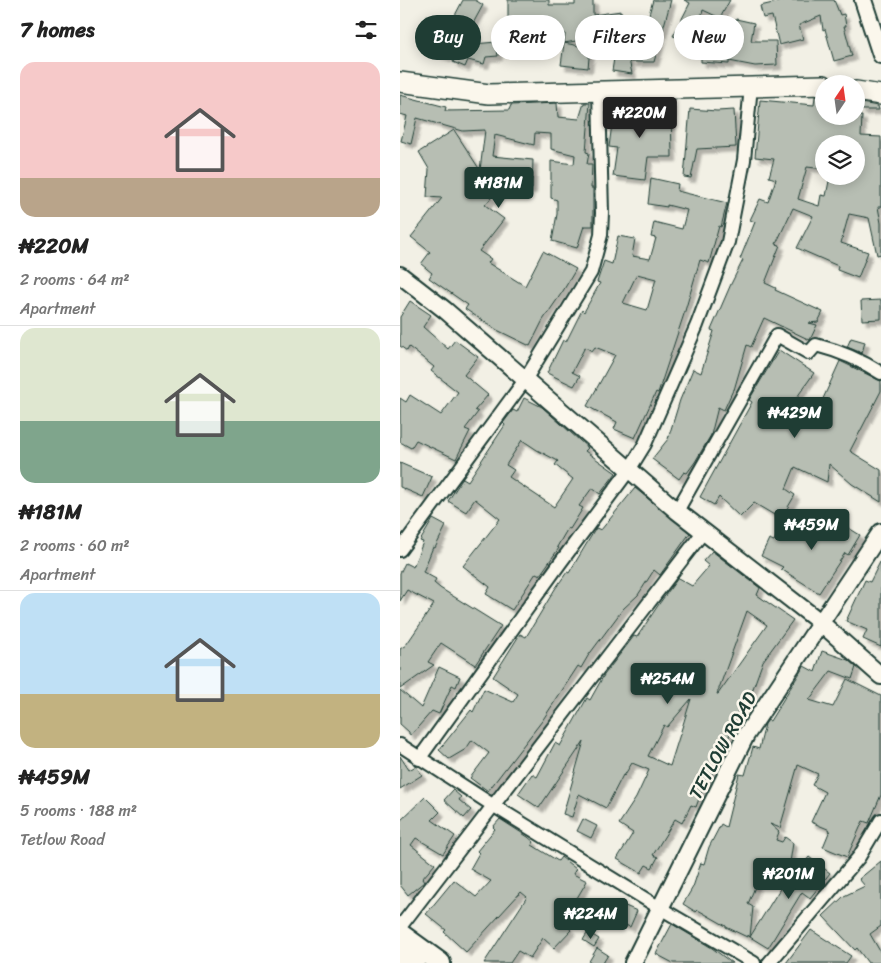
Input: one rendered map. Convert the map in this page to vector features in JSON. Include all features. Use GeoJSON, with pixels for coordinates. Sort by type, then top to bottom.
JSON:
{"type":"FeatureCollection","features":[{"type":"Feature","properties":{"kind":"main road"},"geometry":{"type":"LineString","coordinates":[[400,82],[489,94],[815,85]]}},
{"type":"Feature","properties":{"kind":"main road"},"geometry":{"type":"LineString","coordinates":[[865,92],[881,95]]}},
{"type":"Feature","properties":{"kind":"main road"},"geometry":{"type":"LineString","coordinates":[[400,934],[440,963]]}},
{"type":"Feature","properties":{"kind":"main road"},"geometry":{"type":"LineString","coordinates":[[400,954],[414,963]]}},
{"type":"Feature","properties":{"kind":"street"},"geometry":{"type":"LineString","coordinates":[[864,0],[881,56]]}},
{"type":"Feature","properties":{"kind":"street"},"geometry":{"type":"LineString","coordinates":[[419,759],[629,470],[645,444],[689,343],[728,242],[744,160],[751,86]]}},
{"type":"Feature","properties":{"kind":"street"},"geometry":{"type":"LineString","coordinates":[[400,550],[525,380],[591,272],[598,251],[602,213],[599,91]]}},
{"type":"Feature","properties":{"kind":"street"},"geometry":{"type":"LineString","coordinates":[[400,275],[445,310],[677,511],[820,622],[881,676]]}},
{"type":"Feature","properties":{"kind":"street"},"geometry":{"type":"LineString","coordinates":[[677,511],[777,335],[809,353],[816,346],[828,349],[864,362],[881,373]]}},
{"type":"Feature","properties":{"kind":"street"},"geometry":{"type":"LineString","coordinates":[[400,927],[704,531]]}},
{"type":"Feature","properties":{"kind":"street","name":"TETLOW ROAD"},"geometry":{"type":"LineString","coordinates":[[633,963],[746,735],[881,532]]}},
{"type":"Feature","properties":{"kind":"street"},"geometry":{"type":"LineString","coordinates":[[400,745],[494,806],[660,908],[754,963]]}},
{"type":"Feature","properties":{"kind":"street"},"geometry":{"type":"LineString","coordinates":[[769,963],[859,857],[881,820]]}},
{"type":"Feature","properties":{"kind":"building"},"geometry":{"type":"Polygon","coordinates":[[[463,0],[475,0],[483,5],[478,15],[455,15],[463,0]]]}},
{"type":"Feature","properties":{"kind":"building"},"geometry":{"type":"Polygon","coordinates":[[[508,0],[549,0],[549,5],[575,5],[575,0],[593,0],[593,15],[575,15],[575,41],[565,43],[565,15],[508,15],[508,0]]]}},
{"type":"Feature","properties":{"kind":"building"},"geometry":{"type":"Polygon","coordinates":[[[653,0],[671,0],[664,26],[664,15],[649,15],[653,0]]]}},
{"type":"Feature","properties":{"kind":"building"},"geometry":{"type":"Polygon","coordinates":[[[684,0],[730,0],[722,15],[714,15],[703,10],[702,15],[684,15],[690,3],[684,0]]]}},
{"type":"Feature","properties":{"kind":"building"},"geometry":{"type":"Polygon","coordinates":[[[786,0],[834,0],[840,15],[844,14],[846,26],[844,26],[852,56],[834,61],[825,29],[823,30],[821,16],[799,25],[803,39],[779,45],[772,16],[763,18],[760,6],[786,0]]]}},
{"type":"Feature","properties":{"kind":"building"},"geometry":{"type":"Polygon","coordinates":[[[621,11],[622,15],[593,15],[621,11]]]}},
{"type":"Feature","properties":{"kind":"building"},"geometry":{"type":"Polygon","coordinates":[[[744,21],[754,23],[751,41],[776,41],[777,65],[755,66],[729,61],[729,64],[701,62],[701,60],[744,60],[744,21]]]}},
{"type":"Feature","properties":{"kind":"building"},"geometry":{"type":"Polygon","coordinates":[[[491,42],[491,57],[486,57],[484,64],[468,60],[481,60],[481,43],[491,42]]]}},
{"type":"Feature","properties":{"kind":"building"},"geometry":{"type":"Polygon","coordinates":[[[565,43],[575,45],[575,60],[589,60],[588,68],[561,65],[562,60],[565,60],[565,43]]]}},
{"type":"Feature","properties":{"kind":"building"},"geometry":{"type":"Polygon","coordinates":[[[454,60],[468,60],[465,67],[453,62],[454,60]]]}},
{"type":"Feature","properties":{"kind":"building"},"geometry":{"type":"Polygon","coordinates":[[[614,60],[629,60],[632,74],[612,71],[614,60]]]}},
{"type":"Feature","properties":{"kind":"building"},"geometry":{"type":"Polygon","coordinates":[[[631,60],[655,60],[654,62],[631,62],[631,60]]]}},
{"type":"Feature","properties":{"kind":"building"},"geometry":{"type":"Polygon","coordinates":[[[400,95],[446,107],[445,111],[509,110],[511,105],[557,103],[558,117],[579,119],[584,103],[590,103],[586,152],[589,153],[587,164],[592,164],[593,226],[584,226],[577,248],[552,241],[557,214],[557,200],[551,198],[551,161],[574,164],[575,155],[551,149],[551,134],[535,133],[534,145],[495,135],[492,156],[533,160],[532,189],[476,184],[491,198],[485,205],[504,219],[479,251],[491,259],[488,263],[525,286],[543,251],[576,269],[543,320],[530,346],[497,330],[465,309],[468,305],[429,278],[432,273],[421,264],[430,252],[411,237],[442,198],[427,197],[429,169],[419,152],[454,130],[480,170],[485,130],[463,131],[417,118],[411,144],[401,141],[407,116],[400,114],[400,95]]]}},
{"type":"Feature","properties":{"kind":"building"},"geometry":{"type":"Polygon","coordinates":[[[815,96],[815,125],[862,125],[861,135],[815,135],[815,168],[807,167],[798,199],[819,206],[821,195],[826,196],[828,185],[865,185],[865,136],[881,137],[881,207],[878,207],[881,223],[881,254],[877,255],[869,218],[849,214],[841,243],[868,252],[858,278],[837,270],[838,266],[797,248],[813,216],[793,208],[776,244],[780,245],[765,283],[776,288],[775,290],[823,312],[818,322],[809,323],[817,325],[810,340],[764,318],[751,347],[747,345],[734,390],[724,410],[718,407],[711,435],[687,473],[684,472],[679,479],[652,459],[668,439],[680,400],[693,369],[701,373],[714,331],[711,330],[743,260],[740,259],[755,222],[750,220],[760,199],[768,202],[776,179],[769,177],[774,159],[755,157],[760,100],[814,105],[815,96]]]}},
{"type":"Feature","properties":{"kind":"building"},"geometry":{"type":"Polygon","coordinates":[[[865,104],[878,106],[879,110],[865,110],[865,104]]]}},
{"type":"Feature","properties":{"kind":"building"},"geometry":{"type":"Polygon","coordinates":[[[671,105],[672,157],[648,157],[645,180],[613,176],[617,148],[609,147],[614,108],[646,113],[646,106],[671,105]]]}},
{"type":"Feature","properties":{"kind":"building"},"geometry":{"type":"Polygon","coordinates":[[[690,109],[734,110],[736,147],[697,149],[691,178],[684,177],[690,109]]]}},
{"type":"Feature","properties":{"kind":"building"},"geometry":{"type":"Polygon","coordinates":[[[651,178],[678,184],[677,191],[727,203],[709,263],[700,260],[658,393],[656,392],[635,438],[614,429],[617,422],[587,406],[615,355],[595,347],[592,351],[585,347],[572,372],[580,376],[574,386],[547,373],[563,340],[566,342],[582,310],[584,312],[600,283],[597,282],[604,261],[612,264],[618,236],[635,239],[632,256],[650,259],[656,238],[651,237],[654,222],[682,229],[687,210],[667,205],[667,207],[648,204],[651,178]],[[637,274],[623,303],[647,310],[656,279],[637,274]]]}},
{"type":"Feature","properties":{"kind":"building"},"geometry":{"type":"Polygon","coordinates":[[[881,300],[881,319],[862,320],[861,301],[881,300]]]}},
{"type":"Feature","properties":{"kind":"building"},"geometry":{"type":"Polygon","coordinates":[[[410,301],[431,315],[423,327],[448,349],[455,340],[478,357],[464,375],[488,395],[475,410],[478,412],[465,429],[470,431],[456,459],[416,440],[411,448],[400,442],[400,398],[406,402],[410,395],[441,415],[458,392],[431,371],[434,367],[409,347],[407,351],[400,346],[400,317],[410,301]]]}},
{"type":"Feature","properties":{"kind":"building"},"geometry":{"type":"Polygon","coordinates":[[[851,338],[865,342],[862,353],[847,347],[851,338]]]}},
{"type":"Feature","properties":{"kind":"building"},"geometry":{"type":"Polygon","coordinates":[[[779,350],[814,373],[790,407],[813,421],[840,361],[881,381],[881,391],[850,451],[881,470],[881,502],[852,484],[829,464],[827,482],[795,467],[786,489],[795,495],[781,519],[754,503],[740,517],[719,497],[714,505],[700,497],[752,402],[749,400],[779,350]]]}},
{"type":"Feature","properties":{"kind":"building"},"geometry":{"type":"Polygon","coordinates":[[[524,398],[542,407],[588,448],[585,451],[616,473],[600,494],[592,488],[579,506],[583,508],[570,529],[568,528],[557,547],[559,548],[540,575],[536,573],[512,610],[486,594],[490,587],[463,566],[500,519],[475,499],[466,512],[448,501],[463,478],[468,481],[513,410],[517,412],[524,398]],[[522,440],[506,465],[514,470],[509,477],[554,507],[573,479],[555,465],[558,461],[522,440]]]}},
{"type":"Feature","properties":{"kind":"building"},"geometry":{"type":"Polygon","coordinates":[[[400,463],[432,477],[423,497],[400,487],[400,463]]]}},
{"type":"Feature","properties":{"kind":"building"},"geometry":{"type":"Polygon","coordinates":[[[635,488],[690,533],[660,575],[654,570],[638,595],[623,609],[581,668],[578,666],[542,721],[488,791],[470,778],[489,753],[472,740],[466,749],[449,759],[439,750],[471,710],[473,712],[484,689],[513,702],[518,694],[493,677],[520,634],[526,637],[555,589],[567,572],[569,573],[596,528],[601,530],[635,488]]]}},
{"type":"Feature","properties":{"kind":"building"},"geometry":{"type":"Polygon","coordinates":[[[821,511],[860,535],[848,555],[845,553],[819,593],[781,569],[783,567],[761,556],[769,539],[774,541],[784,524],[802,536],[804,534],[807,536],[821,511]]]}},
{"type":"Feature","properties":{"kind":"building"},"geometry":{"type":"Polygon","coordinates":[[[433,519],[446,526],[435,548],[433,547],[423,572],[436,579],[434,583],[440,588],[501,626],[475,665],[441,643],[428,662],[434,665],[400,689],[400,649],[406,645],[434,604],[407,590],[400,601],[400,573],[405,563],[413,567],[423,542],[420,541],[433,519]]]}},
{"type":"Feature","properties":{"kind":"building"},"geometry":{"type":"Polygon","coordinates":[[[712,551],[760,588],[757,595],[793,620],[763,661],[747,705],[741,702],[726,745],[723,744],[709,782],[706,780],[696,807],[691,805],[682,823],[675,819],[653,855],[658,857],[652,868],[646,865],[641,873],[617,859],[633,833],[619,824],[636,798],[649,770],[632,763],[623,775],[606,808],[579,794],[572,817],[563,814],[584,741],[539,808],[518,794],[532,774],[537,777],[555,743],[560,746],[587,698],[590,700],[604,675],[634,636],[637,637],[678,578],[692,586],[709,566],[703,561],[712,551]],[[747,611],[717,694],[767,625],[747,611]],[[691,699],[667,727],[664,725],[648,756],[670,766],[691,699]]]}},
{"type":"Feature","properties":{"kind":"building"},"geometry":{"type":"Polygon","coordinates":[[[881,560],[881,647],[863,639],[867,630],[846,621],[865,580],[870,582],[881,560]]]}},
{"type":"Feature","properties":{"kind":"building"},"geometry":{"type":"Polygon","coordinates":[[[822,651],[848,660],[856,667],[852,679],[831,671],[809,700],[833,707],[847,679],[881,696],[881,795],[869,823],[863,821],[847,857],[823,847],[830,830],[811,822],[825,792],[812,785],[818,774],[798,765],[780,828],[770,824],[779,832],[776,840],[782,842],[785,837],[793,843],[789,869],[758,863],[755,887],[748,904],[753,907],[750,937],[747,935],[747,937],[698,910],[696,912],[683,904],[693,887],[701,863],[704,864],[709,847],[721,824],[726,827],[739,774],[745,775],[753,747],[759,749],[765,724],[768,720],[770,721],[804,666],[815,672],[822,651]]]}},
{"type":"Feature","properties":{"kind":"building"},"geometry":{"type":"Polygon","coordinates":[[[439,667],[460,677],[456,687],[452,685],[439,714],[432,711],[411,735],[400,724],[400,690],[421,708],[439,667]]]}},
{"type":"Feature","properties":{"kind":"building"},"geometry":{"type":"Polygon","coordinates":[[[400,756],[409,770],[416,766],[422,775],[400,789],[400,756]]]}},
{"type":"Feature","properties":{"kind":"building"},"geometry":{"type":"Polygon","coordinates":[[[453,790],[461,797],[459,800],[471,810],[464,818],[444,800],[453,790]]]}},
{"type":"Feature","properties":{"kind":"building"},"geometry":{"type":"Polygon","coordinates":[[[425,797],[440,812],[432,820],[455,836],[443,854],[416,838],[411,845],[435,864],[422,879],[424,882],[408,895],[400,885],[400,821],[425,797]]]}},
{"type":"Feature","properties":{"kind":"building"},"geometry":{"type":"Polygon","coordinates":[[[500,819],[528,837],[534,842],[532,845],[558,861],[561,857],[576,869],[573,874],[587,881],[577,898],[598,911],[593,919],[575,908],[562,921],[571,930],[554,948],[543,938],[530,958],[518,951],[510,963],[484,963],[527,897],[521,892],[466,952],[444,932],[446,930],[426,914],[454,880],[476,897],[491,881],[470,869],[479,853],[477,851],[495,829],[493,827],[500,819]]]}},
{"type":"Feature","properties":{"kind":"building"},"geometry":{"type":"Polygon","coordinates":[[[583,819],[597,826],[591,838],[577,831],[583,819]]]}},
{"type":"Feature","properties":{"kind":"building"},"geometry":{"type":"Polygon","coordinates":[[[809,857],[830,873],[810,898],[802,892],[768,948],[750,937],[786,879],[786,886],[809,857]]]}},
{"type":"Feature","properties":{"kind":"building"},"geometry":{"type":"Polygon","coordinates":[[[881,861],[881,926],[870,934],[881,953],[881,963],[868,963],[857,948],[855,950],[823,916],[844,896],[865,886],[859,879],[881,861]]]}},
{"type":"Feature","properties":{"kind":"building"},"geometry":{"type":"Polygon","coordinates":[[[616,902],[637,911],[630,927],[609,918],[616,902]]]}},
{"type":"Feature","properties":{"kind":"building"},"geometry":{"type":"Polygon","coordinates":[[[672,924],[712,948],[732,963],[673,963],[656,954],[672,924]]]}},
{"type":"Feature","properties":{"kind":"building"},"geometry":{"type":"Polygon","coordinates":[[[811,930],[851,956],[846,963],[786,963],[811,930]]]}},
{"type":"Feature","properties":{"kind":"building"},"geometry":{"type":"Polygon","coordinates":[[[588,932],[599,939],[594,947],[583,940],[588,932]]]}},
{"type":"Feature","properties":{"kind":"building"},"geometry":{"type":"Polygon","coordinates":[[[597,948],[608,955],[603,963],[588,963],[597,948]]]}}]}
